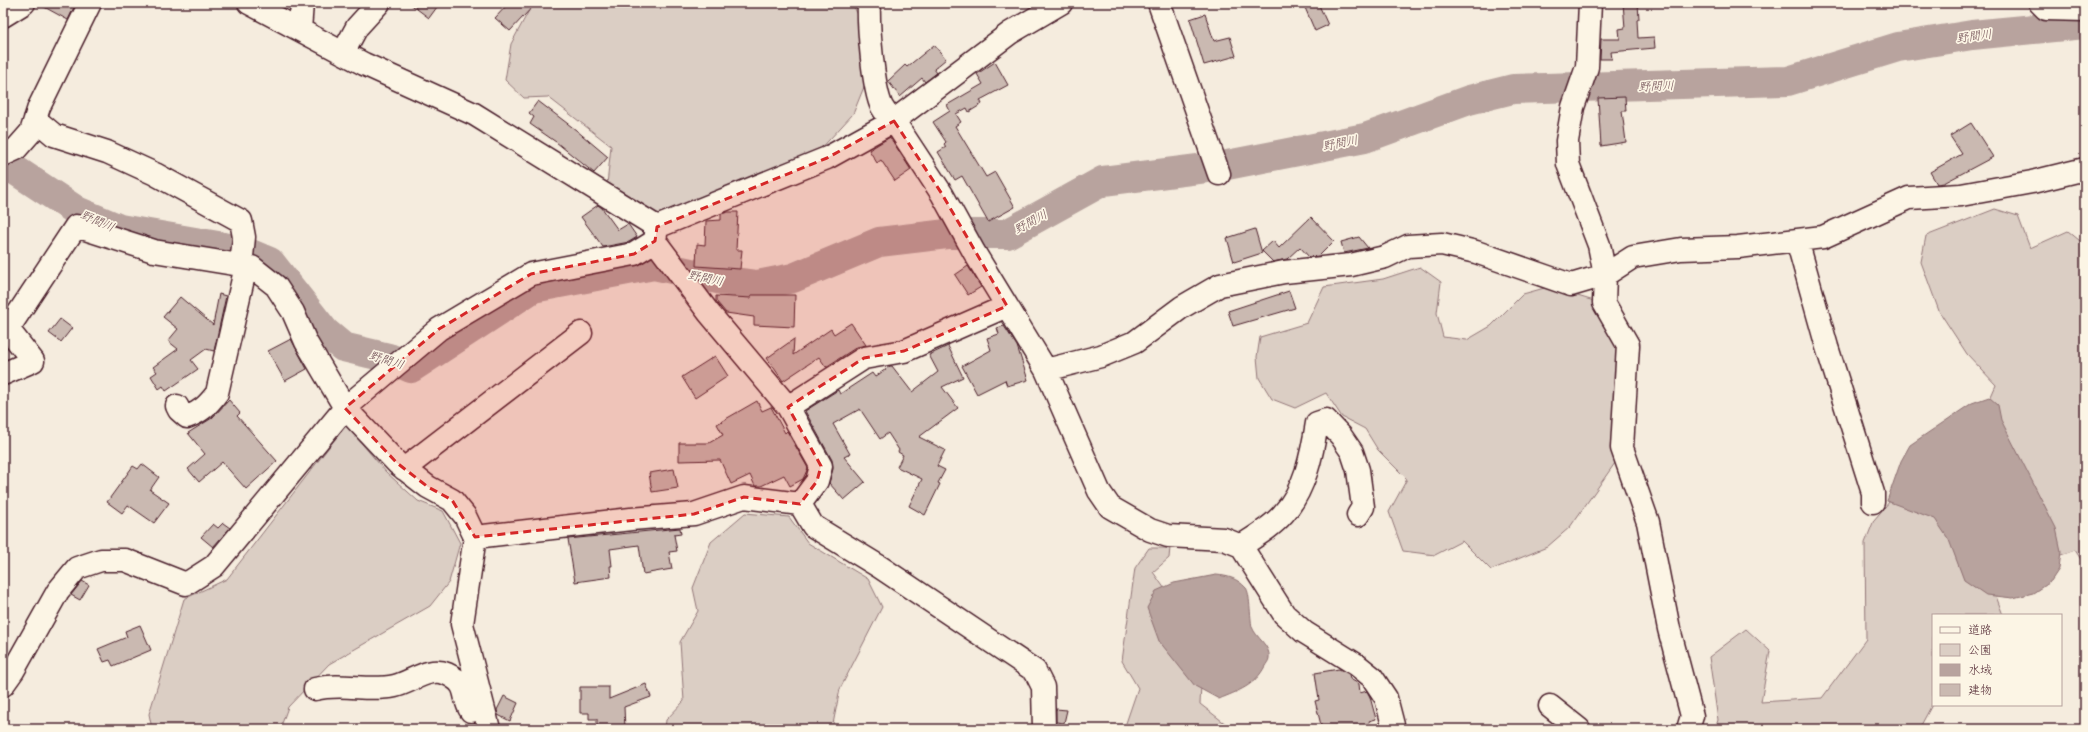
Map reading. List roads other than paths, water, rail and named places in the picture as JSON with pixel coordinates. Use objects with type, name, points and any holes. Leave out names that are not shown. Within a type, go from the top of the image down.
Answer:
[{"type":"street","points":[[3,16],[24,3]]},
{"type":"street","points":[[3,155],[16,149],[31,132],[39,107],[90,3]]},
{"type":"street","points":[[249,3],[343,53],[474,114],[656,234],[709,313],[788,407],[821,466],[817,481],[800,504]]},
{"type":"street","points":[[300,30],[302,3]]},
{"type":"street","points":[[343,53],[357,27],[378,3]]},
{"type":"street","points":[[869,3],[868,19],[878,93],[882,107],[942,194],[1046,370],[1099,491],[1110,507],[1150,530],[1168,536],[1224,539],[1241,546],[1284,614],[1304,632],[1346,657],[1372,677],[1386,698],[1394,729]]},
{"type":"street","points":[[3,685],[13,671],[58,592],[77,568],[101,560],[125,560],[186,584],[214,566],[345,408],[439,329],[531,274],[634,254],[656,234],[827,158],[893,122],[1010,33],[1061,3]]},
{"type":"street","points":[[1159,3],[1219,174]]},
{"type":"street","points":[[1590,3],[1587,67],[1573,107],[1567,141],[1568,164],[1599,244],[1604,275],[1604,303],[1628,345],[1622,448],[1648,522],[1669,629],[1692,716],[1688,729]]},
{"type":"street","points":[[2040,3],[2046,9],[2084,10]]},
{"type":"street","points":[[35,119],[54,135],[107,152],[155,174],[241,221],[244,237],[243,266],[217,393],[209,404],[199,413],[187,417],[179,410],[177,406]]},
{"type":"street","points":[[1046,370],[1101,356],[1135,342],[1182,307],[1220,285],[1284,272],[1352,265],[1385,257],[1408,246],[1442,244],[1476,252],[1571,285],[1604,275],[1633,257],[1681,249],[1738,247],[1822,237],[1909,198],[1961,194],[2032,182],[2085,168]]},
{"type":"street","points":[[3,374],[33,361],[8,329],[76,226],[154,252],[252,268],[276,286],[293,312],[306,342],[345,408],[404,469],[428,487],[452,500],[465,516],[475,537],[462,624],[492,725]]},
{"type":"street","points":[[1797,240],[1827,347],[1873,493],[1873,502]]},
{"type":"street","points":[[788,407],[864,358],[904,351],[1007,306]]},
{"type":"street","points":[[404,469],[581,333]]},
{"type":"street","points":[[1241,546],[1263,532],[1283,514],[1298,494],[1308,466],[1317,423],[1326,420],[1341,436],[1352,452],[1358,470],[1363,508],[1358,515]]},
{"type":"street","points":[[475,537],[631,519],[694,514],[744,497],[800,504]]},
{"type":"street","points":[[800,504],[814,526],[880,567],[1036,671],[1043,687],[1044,729]]},
{"type":"street","points":[[315,689],[329,685],[377,688],[394,686],[421,675],[434,672],[447,674],[465,688],[470,709],[476,715],[492,725]]},
{"type":"street","points":[[1550,706],[1579,729]]},
{"type":"water","points":[[1989,397],[1998,405],[2001,420],[2056,528],[2061,551],[2059,569],[2051,581],[2033,593],[2013,598],[1986,595],[1964,580],[1949,540],[1935,519],[1887,501],[1901,461],[1910,445],[1972,403]]},
{"type":"water","points":[[1216,575],[1232,578],[1246,588],[1249,599],[1252,627],[1266,646],[1269,654],[1269,659],[1261,673],[1251,683],[1219,699],[1195,686],[1159,641],[1147,608],[1156,591],[1174,583]]},
{"type":"waterway","name":"野間川","points":[[3,162],[77,211],[120,229],[241,250],[270,262],[325,332],[343,347],[389,358],[411,368],[533,288],[654,265],[727,281],[757,285],[793,278],[879,242],[947,234],[1007,234],[1103,181],[1222,166],[1365,138],[1469,100],[1513,89],[1788,81],[1898,47],[1972,35],[2085,24]]}]
